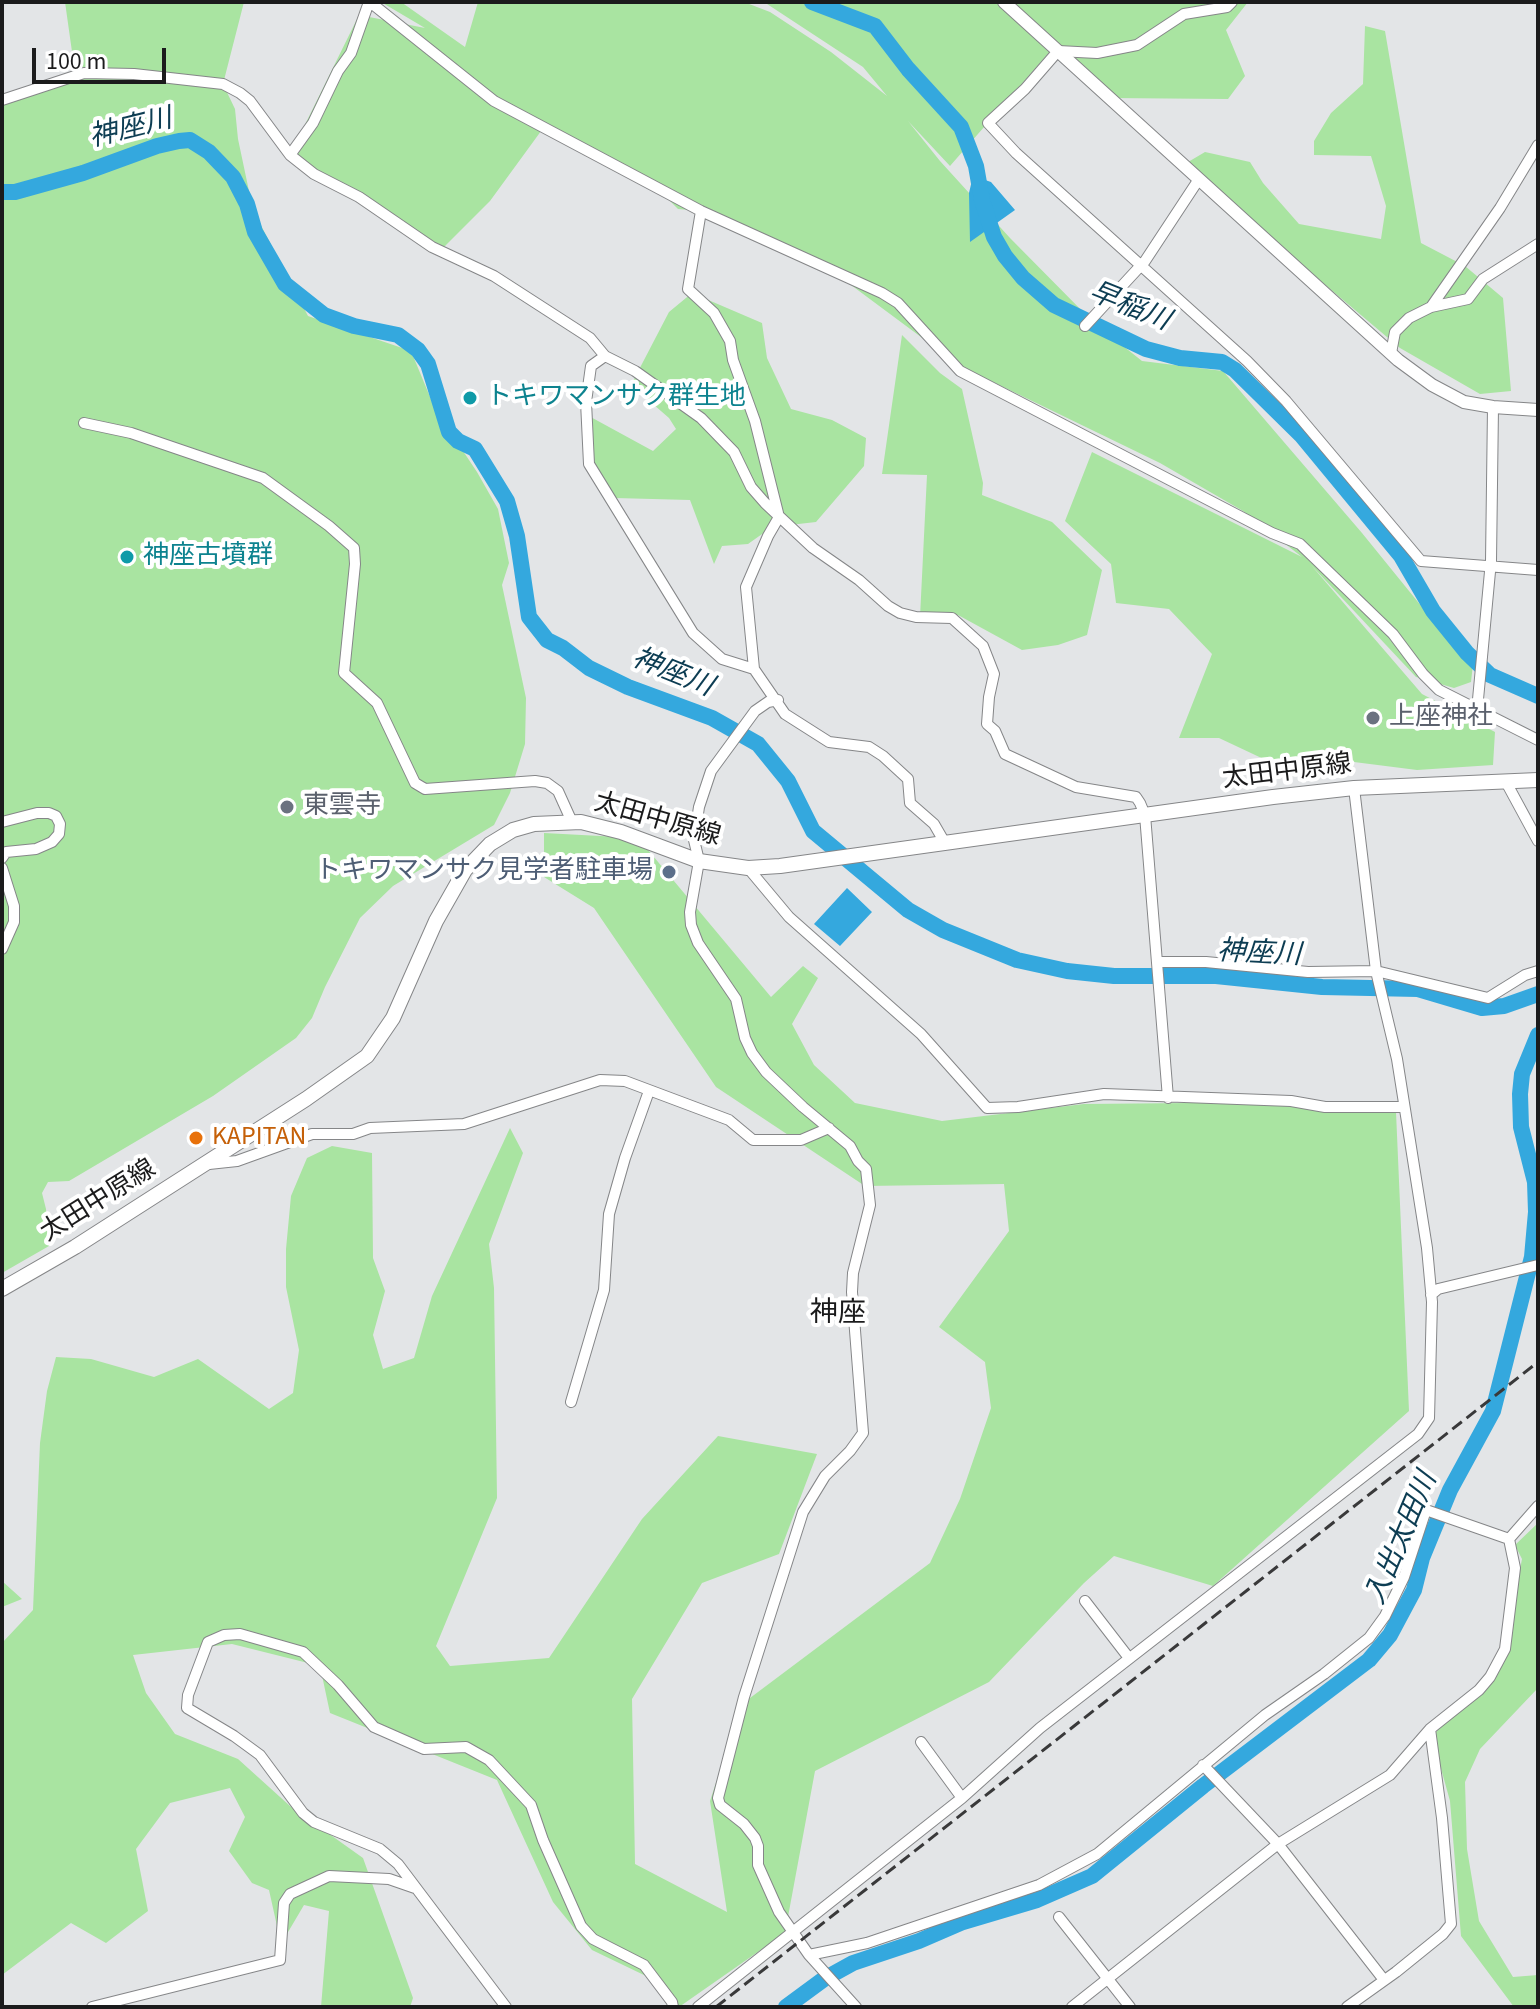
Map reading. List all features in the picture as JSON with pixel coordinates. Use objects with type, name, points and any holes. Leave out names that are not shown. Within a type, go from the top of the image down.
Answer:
[{"type":"main road","name":"太田中原線","points":[[2,1289],[75,1247],[331,1083],[367,1056],[393,1018],[445,904],[465,870],[490,844],[513,830],[534,824],[572,822],[611,829],[699,861],[748,868],[1354,788],[1538,780]]},
{"type":"street","points":[[290,155],[313,123],[338,71],[351,53],[369,2],[494,101],[701,211],[882,293],[909,314],[960,371],[1272,533],[1300,544],[1376,615],[1439,690],[1538,740]]},
{"type":"street","points":[[1004,2],[1391,353],[1449,395],[1464,402],[1538,410]]},
{"type":"street","points":[[1058,51],[1097,53],[1137,45],[1184,14],[1227,7],[1232,2]]},
{"type":"street","points":[[1058,51],[1025,89],[988,123],[1016,153],[1247,361],[1286,401],[1421,561],[1538,570]]},
{"type":"street","points":[[2,100],[84,73],[134,74],[223,84],[240,93],[250,101],[290,155],[314,174],[359,197],[432,247],[494,276],[590,338],[605,356],[635,371],[701,418],[723,438],[734,452],[751,487],[779,517],[813,548],[859,580],[888,606],[916,617],[952,618],[983,646],[994,674],[987,724],[995,731],[1005,754],[1076,787],[1136,797],[1145,815],[1168,1098]]},
{"type":"street","points":[[1431,307],[1500,208],[1538,145]]},
{"type":"street","points":[[1085,326],[1140,265],[1199,179]]},
{"type":"street","points":[[701,211],[688,289],[714,313],[730,341],[733,360],[755,421],[766,477],[779,517],[746,587],[754,669],[785,714],[829,742],[869,747],[883,756],[908,779],[910,803],[934,824],[945,843]]},
{"type":"street","points":[[1391,353],[1395,332],[1409,318],[1431,307],[1468,299],[1483,279],[1538,244]]},
{"type":"street","points":[[605,356],[591,366],[586,402],[589,464],[693,633],[722,659],[754,669]]},
{"type":"street","points":[[1477,710],[1490,566],[1493,407]]},
{"type":"street","points":[[84,423],[131,433],[263,478],[329,526],[354,548],[344,673],[377,703],[415,783],[425,789],[535,781],[547,783],[558,791],[572,822]]},
{"type":"street","points":[[778,700],[768,702],[755,711],[711,771],[694,840],[699,861],[690,912],[691,925],[698,943],[736,999],[745,1038],[752,1053],[766,1072],[850,1146],[866,1169],[870,1205],[853,1273],[852,1292],[863,1433],[825,1476],[803,1512],[744,1697],[718,1798],[720,1805],[744,1824],[755,1838],[762,1879],[791,1931],[856,2007]]},
{"type":"street","points":[[1506,782],[1538,841]]},
{"type":"street","points":[[698,2007],[962,1798],[1040,1728],[1418,1434],[1429,1418],[1431,1295],[1427,1248],[1397,1059],[1376,971],[1354,788]]},
{"type":"street","points":[[2,822],[49,813],[56,816],[60,824],[59,834],[52,842],[36,849],[6,852],[2,858]]},
{"type":"street","points":[[2,868],[14,906],[14,922],[2,949]]},
{"type":"street","points":[[748,868],[789,917],[921,1034],[987,1108],[1018,1107],[1104,1094],[1291,1101],[1325,1107],[1403,1107]]},
{"type":"street","points":[[1157,962],[1206,962],[1308,972],[1376,971],[1488,998],[1525,975],[1538,971]]},
{"type":"street","points":[[203,1164],[237,1161],[312,1134],[353,1134],[370,1128],[464,1124],[592,1081],[625,1081],[729,1120],[753,1140],[801,1140],[829,1128]]},
{"type":"street","points":[[571,1402],[604,1290],[609,1214],[649,1091]]},
{"type":"street","points":[[1431,1295],[1438,1289],[1538,1265]]},
{"type":"street","points":[[1509,1539],[1538,1506]]},
{"type":"street","points":[[809,1955],[867,1943],[1039,1885],[1097,1854],[1265,1715],[1369,1638],[1385,1616],[1404,1577],[1426,1510],[1509,1539]]},
{"type":"street","points":[[1072,2007],[1278,1844],[1390,1775],[1430,1729],[1479,1690],[1505,1649],[1515,1568],[1509,1539]]},
{"type":"street","points":[[1085,1601],[1129,1658]]},
{"type":"street","points":[[506,2007],[398,1864],[380,1849],[314,1822],[303,1813],[260,1755],[187,1708],[191,1684],[208,1642],[224,1635],[240,1634],[303,1652],[338,1685],[374,1727],[424,1749],[466,1747],[489,1760],[531,1805],[581,1926],[593,1939],[644,1965],[673,2007]]},
{"type":"street","points":[[1347,2007],[1443,1934],[1451,1924],[1442,1818],[1430,1729]]},
{"type":"street","points":[[921,1742],[962,1798]]},
{"type":"street","points":[[1203,1765],[1278,1844],[1384,1980]]},
{"type":"street","points":[[92,2007],[280,1960],[284,1903],[290,1894],[329,1876],[389,1879],[415,1888]]},
{"type":"street","points":[[1059,1917],[1130,2007]]},
{"type":"green space","points":[[65,2],[244,2],[223,84],[235,109],[253,210],[308,316],[411,351],[435,409],[498,509],[509,563],[502,585],[526,698],[525,744],[510,793],[494,825],[393,886],[360,918],[312,1018],[296,1038],[213,1096],[69,1181],[48,1182],[42,1193],[49,1246],[2,1273],[2,99],[75,73]]},
{"type":"green space","points":[[381,2],[401,2],[465,47],[478,2],[744,2],[770,12],[831,52],[887,96],[863,67],[764,2],[1248,2],[1226,30],[1245,76],[1228,99],[1108,98],[1054,47],[950,166],[908,121],[1010,238],[1093,322],[1142,361],[1223,371],[1422,607],[1474,655],[1471,682],[1454,688],[1416,677],[1311,565],[1422,694],[1495,732],[1493,765],[1417,770],[1354,762],[1287,770],[1219,738],[1179,738],[1212,654],[1169,609],[1116,603],[1111,564],[1065,521],[1092,452],[1302,557],[1243,511],[1160,463],[960,366],[851,285],[701,211],[678,209],[646,177],[544,127],[490,201],[440,251],[290,155],[359,15],[425,28]]},
{"type":"green space","points":[[1365,26],[1385,31],[1421,243],[1465,266],[1503,298],[1511,391],[1480,394],[1400,348],[1183,165],[1205,152],[1250,162],[1263,183],[1299,224],[1381,239],[1386,206],[1371,156],[1314,155],[1314,141],[1331,113],[1363,84]]},
{"type":"green space","points":[[692,293],[762,323],[767,358],[791,409],[832,420],[866,438],[864,466],[816,522],[772,527],[748,544],[722,546],[714,564],[690,500],[615,498],[589,464],[587,415],[653,451],[676,429],[669,418],[631,385],[669,312]]},
{"type":"green space","points":[[902,335],[940,373],[962,389],[983,483],[982,495],[1052,522],[1102,570],[1087,635],[1058,645],[1022,650],[958,615],[920,617],[927,475],[882,474]]},
{"type":"green space","points":[[544,833],[638,838],[771,997],[803,966],[818,978],[792,1024],[814,1065],[855,1103],[942,1121],[1084,1104],[1295,1102],[1396,1112],[1409,1411],[1213,1586],[1114,1556],[989,1682],[815,1771],[785,1933],[679,2007],[646,1976],[592,1950],[553,1902],[497,1780],[330,1713],[320,1666],[232,1644],[133,1655],[146,1693],[175,1734],[238,1759],[290,1806],[363,1858],[413,1998],[410,2007],[321,2007],[329,1911],[304,1905],[281,1944],[269,1890],[252,1883],[229,1851],[245,1817],[230,1788],[170,1803],[136,1849],[148,1911],[106,1943],[71,1923],[2,1975],[2,1643],[33,1610],[40,1443],[47,1391],[56,1357],[91,1359],[154,1377],[198,1359],[269,1409],[293,1393],[299,1350],[286,1287],[291,1196],[307,1158],[332,1146],[372,1153],[373,1258],[385,1291],[373,1335],[383,1369],[414,1358],[432,1296],[510,1128],[523,1153],[489,1244],[494,1288],[497,1498],[436,1646],[450,1666],[549,1658],[642,1519],[718,1436],[817,1454],[779,1554],[702,1583],[632,1699],[635,1864],[727,1912],[710,1801],[742,1704],[930,1563],[960,1499],[991,1408],[985,1362],[939,1327],[1009,1231],[1004,1184],[865,1186],[716,1087],[594,908],[544,877]]},
{"type":"green space","points":[[1538,1523],[1538,1688],[1480,1749],[1465,1782],[1467,1849],[1479,1921],[1513,1977],[1538,1975],[1538,2005],[1514,2007],[1461,1936],[1450,1801],[1432,1736],[1490,1677],[1506,1639],[1522,1559],[1515,1545]]},
{"type":"green space","points":[[2,1581],[22,1599],[2,1607]]},
{"type":"water","points":[[973,176],[991,182],[1015,210],[970,242],[969,193]]},
{"type":"water","points":[[847,888],[872,912],[840,946],[814,924]]},
{"type":"waterway","name":"早稲川","points":[[812,2],[875,26],[908,69],[961,127],[976,166],[982,200],[994,237],[1023,278],[1054,305],[1146,349],[1180,358],[1222,362],[1235,370],[1301,435],[1401,556],[1433,611],[1467,653],[1490,675],[1538,696]]},
{"type":"waterway","name":"神座川","points":[[2,192],[15,192],[83,173],[179,141],[190,140],[209,152],[233,177],[247,204],[255,232],[285,284],[324,315],[354,326],[398,335],[418,350],[428,364],[449,432],[458,441],[475,449],[507,501],[517,536],[529,617],[547,640],[589,668],[628,687],[712,718],[758,744],[788,781],[813,831],[908,910],[943,930],[1017,960],[1067,971],[1114,976],[1216,976],[1322,987],[1418,989],[1482,1008],[1504,1006],[1538,994]]},
{"type":"waterway","name":"入出太田川","points":[[786,2007],[824,1979],[853,1963],[919,1941],[963,1922],[1037,1900],[1092,1876],[1203,1786],[1369,1660],[1390,1635],[1414,1590],[1422,1558],[1450,1490],[1493,1411],[1532,1257],[1535,1182],[1521,1127],[1520,1094],[1522,1074],[1538,1035]]},
{"type":"railway","points":[[716,2007],[1538,1362]]},
{"type":"place","name":"トキワマンサク群生地","points":[[470,398]]},
{"type":"place","name":"神座古墳群","points":[[127,557]]},
{"type":"place","name":"上座神社","points":[[1373,718]]},
{"type":"place","name":"東雲寺","points":[[287,807]]},
{"type":"place","name":"トキワマンサク見学者駐車場","points":[[669,872]]},
{"type":"place","name":"KAPITAN","points":[[196,1138]]},
{"type":"district","name":"神座","points":[[838,1315]]}]
